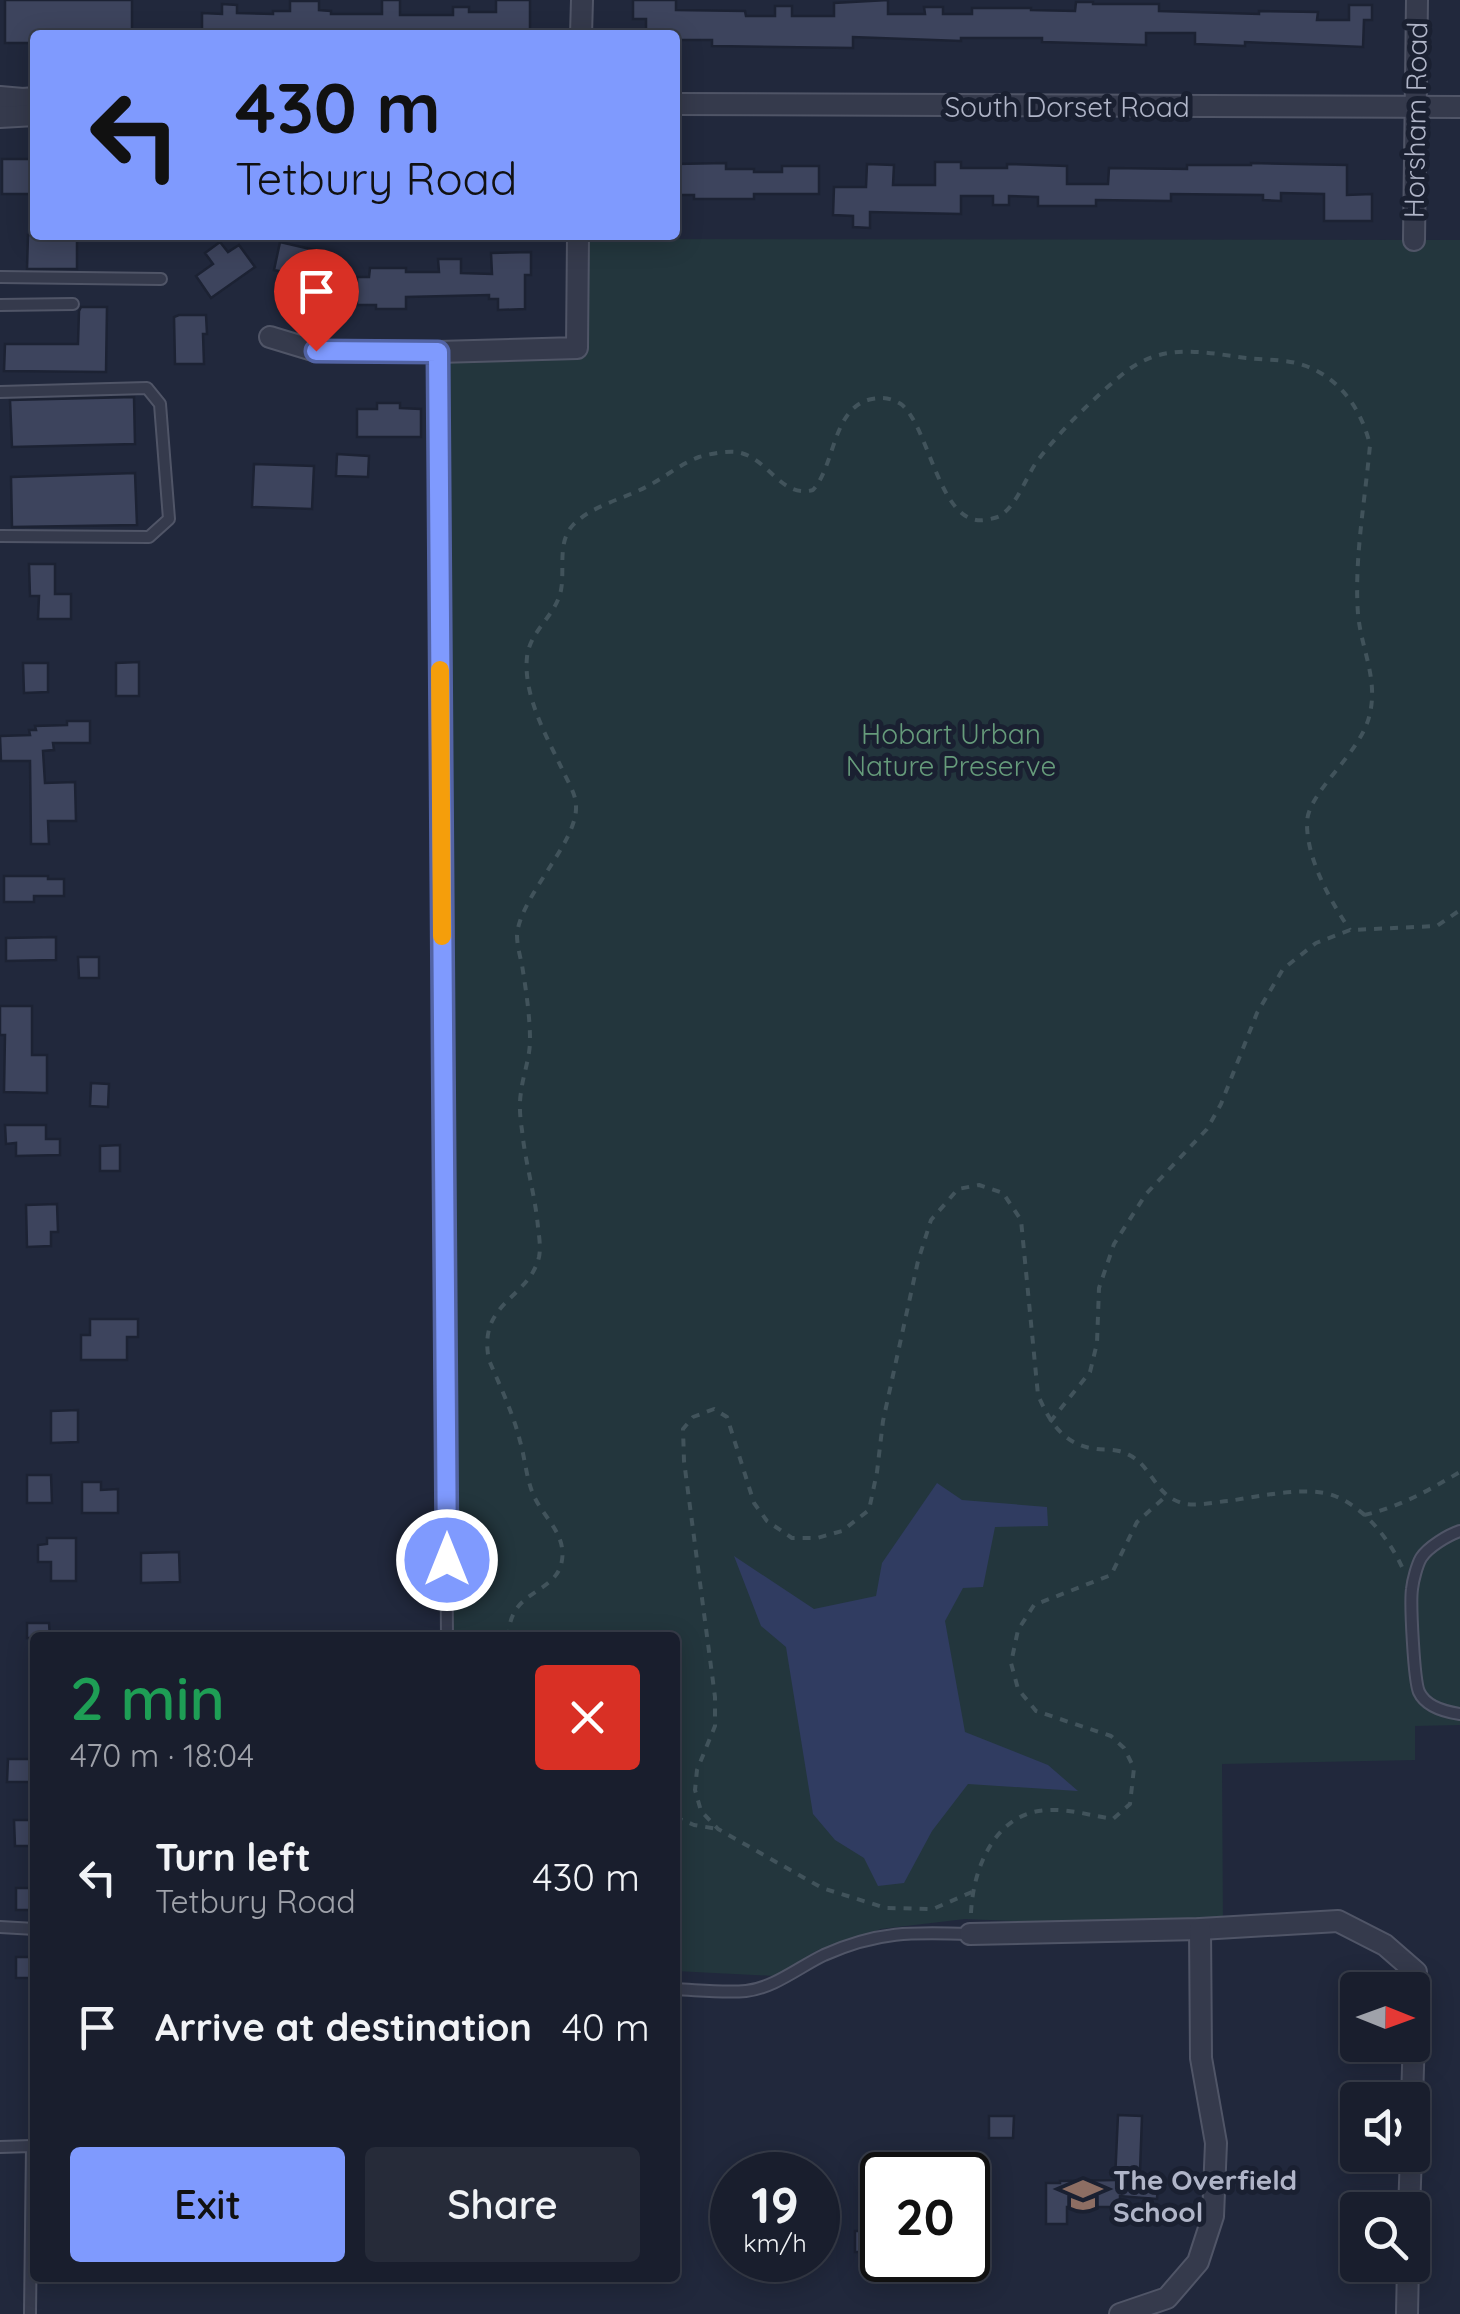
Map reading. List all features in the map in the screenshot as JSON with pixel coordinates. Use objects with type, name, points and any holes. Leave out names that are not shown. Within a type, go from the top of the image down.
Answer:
[{"type":"street","points":[[581,30],[582,0]]},
{"type":"street","name":"Horsham Road","points":[[1414,240],[1416,0]]},
{"type":"street","points":[[0,97],[30,98]]},
{"type":"street","name":"South Dorset Road","points":[[680,104],[1460,107]]},
{"type":"street","points":[[0,117],[30,115]]},
{"type":"street","points":[[270,337],[316,351],[577,348],[578,240]]},
{"type":"street","points":[[970,1934],[1200,1929],[1338,1921],[1386,1944],[1416,1972],[1413,2082]]},
{"type":"street","points":[[1120,2314],[1166,2298],[1198,2262],[1213,2216],[1216,2143],[1200,2058],[1200,1929]]},
{"type":"street","points":[[1406,2314],[1407,2282]]},
{"type":"lane","points":[[0,277],[161,279]]},
{"type":"lane","points":[[0,305],[74,304]]},
{"type":"lane","points":[[438,352],[447,1632]]},
{"type":"lane","points":[[0,392],[147,388],[160,404],[169,519],[149,536],[0,536]]},
{"type":"lane","points":[[1460,1531],[1449,1534],[1422,1557],[1412,1587],[1415,1667],[1420,1693],[1445,1712],[1460,1714]]},
{"type":"lane","points":[[0,1928],[30,1929]]},
{"type":"lane","points":[[680,1989],[748,1991],[850,1944],[882,1934],[970,1934]]},
{"type":"lane","points":[[0,2147],[30,2146]]},
{"type":"lane","points":[[30,2282],[30,2314]]},
{"type":"path","points":[[508,1632],[514,1612],[559,1571],[562,1558],[556,1529],[533,1494],[519,1436],[486,1347],[491,1322],[533,1272],[540,1255],[522,1133],[521,1090],[530,1044],[517,933],[573,823],[576,804],[534,703],[527,671],[534,635],[560,595],[564,542],[575,522],[699,457],[724,452],[753,457],[793,490],[813,490],[826,472],[836,436],[846,418],[862,401],[880,398],[892,399],[905,408],[955,507],[969,518],[982,521],[1000,516],[1048,447],[1121,375],[1155,354],[1178,350],[1207,352],[1314,370],[1343,391],[1355,406],[1370,446],[1358,616],[1372,678],[1370,714],[1357,746],[1320,793],[1306,822],[1324,887],[1350,930]]},
{"type":"path","points":[[1050,1422],[1090,1372],[1097,1342],[1099,1288],[1114,1244],[1146,1194],[1206,1129],[1221,1104],[1257,1013],[1283,969],[1316,943],[1350,930],[1437,926],[1460,910]]},
{"type":"path","points":[[972,1892],[933,1909],[886,1908],[822,1888],[718,1828],[701,1811],[694,1790],[715,1726],[716,1696],[683,1429],[693,1416],[714,1409],[726,1417],[754,1503],[767,1521],[792,1538],[818,1538],[842,1531],[869,1510],[883,1420],[918,1260],[931,1220],[958,1189],[979,1185],[1003,1193],[1022,1220],[1038,1395],[1050,1422],[1069,1441],[1119,1451],[1141,1461],[1166,1496],[1186,1504],[1307,1492],[1334,1496],[1364,1515],[1393,1547],[1412,1587]]},
{"type":"path","points":[[1364,1515],[1413,1499],[1460,1472]]},
{"type":"path","points":[[970,1934],[972,1892],[996,1834],[1023,1814],[1050,1810],[1113,1819],[1130,1804],[1134,1768],[1124,1748],[1111,1736],[1036,1712],[1018,1690],[1011,1663],[1018,1630],[1034,1605],[1111,1575],[1137,1522],[1166,1496]]},
{"type":"path","points":[[680,1819],[718,1828]]},
{"type":"green space","name":"Hobart Urban Nature Preserve","points":[[578,240],[1460,240],[1460,1725],[1415,1726],[1415,1760],[1222,1764],[1223,1928],[965,1919],[881,1929],[818,1950],[775,1976],[680,1971],[680,1632],[453,1632],[438,352],[577,348]]},
{"type":"water","points":[[937,1483],[962,1500],[1047,1507],[1048,1526],[995,1527],[983,1587],[963,1588],[945,1621],[965,1732],[1048,1765],[1078,1791],[968,1784],[932,1831],[904,1883],[878,1886],[864,1858],[835,1840],[813,1814],[786,1647],[761,1626],[734,1556],[814,1609],[876,1596],[882,1563]]},
{"type":"building","points":[[5,0],[132,0],[132,30],[30,30],[30,43],[5,43]]},
{"type":"building","points":[[382,0],[400,0],[400,15],[453,15],[453,7],[469,7],[469,12],[496,12],[496,0],[530,0],[530,30],[202,30],[202,13],[222,14],[222,4],[237,5],[237,13],[273,14],[290,11],[290,1],[319,1],[319,10],[331,14],[382,14]]},
{"type":"building","points":[[633,0],[676,0],[676,10],[745,11],[746,16],[775,16],[775,6],[792,6],[792,16],[834,16],[834,3],[888,0],[888,14],[925,14],[924,7],[943,7],[943,14],[972,14],[972,8],[1075,11],[1076,2],[1093,2],[1159,4],[1159,11],[1318,12],[1317,20],[1349,20],[1349,5],[1372,5],[1372,20],[1364,20],[1363,47],[1195,44],[1195,33],[1146,33],[1146,45],[1042,42],[1042,38],[961,41],[853,37],[853,48],[712,46],[712,40],[680,40],[680,30],[646,30],[646,19],[633,19]]},
{"type":"building","points":[[2,159],[30,159],[30,194],[2,194]]},
{"type":"building","points":[[935,162],[961,162],[961,168],[1007,168],[1007,164],[1067,166],[1067,184],[1108,184],[1109,168],[1187,169],[1187,165],[1251,163],[1347,165],[1347,195],[1372,194],[1372,221],[1324,221],[1324,194],[1281,193],[1281,201],[1263,200],[1263,195],[1171,194],[1171,201],[1096,200],[1096,206],[1038,206],[1038,197],[1009,196],[1009,205],[993,205],[993,196],[961,196],[961,214],[870,212],[870,228],[853,227],[853,216],[833,215],[834,187],[866,187],[867,164],[894,165],[893,185],[935,185]]},
{"type":"building","points":[[726,163],[726,169],[754,172],[782,172],[782,166],[819,166],[819,194],[694,199],[694,195],[680,195],[680,164]]},
{"type":"building","points":[[28,235],[30,240],[77,240],[77,269],[27,269]]},
{"type":"building","points":[[220,242],[228,252],[239,245],[255,267],[211,298],[196,276],[213,264],[205,253]]},
{"type":"building","points":[[280,242],[332,254],[326,281],[274,270]]},
{"type":"building","points":[[531,252],[531,275],[525,275],[525,309],[498,310],[498,299],[489,299],[489,295],[406,297],[406,309],[357,305],[357,277],[369,277],[370,268],[439,272],[438,259],[461,259],[461,273],[492,274],[491,253]]},
{"type":"building","points":[[81,307],[107,307],[106,372],[4,371],[5,344],[78,344]]},
{"type":"building","points":[[206,315],[204,364],[175,364],[174,317]]},
{"type":"building","points":[[134,397],[135,444],[12,447],[10,400]]},
{"type":"building","points":[[377,403],[400,403],[400,408],[421,409],[421,437],[357,437],[357,409],[377,409]]},
{"type":"building","points":[[337,454],[369,456],[368,477],[336,476]]},
{"type":"building","points":[[254,464],[314,466],[312,509],[252,507]]},
{"type":"building","points":[[135,473],[137,525],[12,527],[11,477]]},
{"type":"building","points":[[29,564],[55,564],[55,594],[71,594],[71,619],[38,619],[39,596],[30,596]]},
{"type":"building","points":[[139,662],[139,696],[116,696],[116,663]]},
{"type":"building","points":[[23,663],[48,663],[48,692],[24,693]]},
{"type":"building","points":[[67,721],[90,721],[90,743],[53,743],[54,750],[43,751],[45,783],[75,782],[76,821],[48,821],[49,844],[31,844],[30,761],[1,761],[0,736],[30,735],[29,730],[36,730],[35,726],[67,725]]},
{"type":"building","points":[[4,876],[64,879],[64,896],[4,902]]},
{"type":"building","points":[[56,937],[56,960],[6,961],[6,938]]},
{"type":"building","points":[[78,957],[99,957],[99,978],[79,978]]},
{"type":"building","points":[[0,1006],[32,1006],[32,1055],[47,1055],[47,1093],[4,1092],[5,1035],[0,1035]]},
{"type":"building","points":[[91,1083],[109,1084],[108,1107],[90,1106]]},
{"type":"building","points":[[5,1125],[46,1125],[46,1139],[60,1139],[60,1155],[16,1156],[16,1143],[6,1144]]},
{"type":"building","points":[[120,1145],[120,1171],[100,1171],[100,1146]]},
{"type":"building","points":[[57,1204],[58,1232],[51,1232],[51,1246],[27,1247],[26,1205]]},
{"type":"building","points":[[90,1319],[138,1319],[138,1337],[127,1337],[127,1360],[81,1360],[81,1335],[90,1335]]},
{"type":"building","points":[[78,1410],[78,1442],[51,1443],[51,1411]]},
{"type":"building","points":[[27,1475],[51,1475],[52,1503],[27,1503]]},
{"type":"building","points":[[82,1482],[101,1482],[101,1490],[118,1489],[118,1513],[82,1513]]},
{"type":"building","points":[[47,1538],[76,1538],[76,1581],[51,1581],[51,1562],[38,1562],[38,1545],[47,1544]]},
{"type":"building","points":[[179,1552],[180,1582],[141,1583],[141,1553]]},
{"type":"building","points":[[27,1623],[49,1623],[50,1632],[30,1632],[27,1638]]},
{"type":"building","points":[[8,1759],[30,1759],[30,1782],[7,1782]]},
{"type":"building","points":[[14,1820],[30,1820],[30,1846],[15,1846]]},
{"type":"building","points":[[16,1888],[30,1888],[30,1910],[16,1910]]},
{"type":"building","points":[[16,1957],[30,1957],[30,1978],[16,1978]]},
{"type":"building","points":[[1118,2115],[1142,2116],[1140,2172],[1142,2181],[1158,2183],[1157,2199],[1120,2196],[1120,2207],[1067,2207],[1067,2224],[1046,2224],[1046,2183],[1115,2180]]},
{"type":"building","points":[[989,2116],[1014,2116],[1013,2138],[989,2138]]},
{"type":"building","points":[[855,2231],[860,2231],[860,2252],[855,2252]]},
{"type":"slow traffic","points":[[440,670],[442,936]]},
{"type":"place","name":"The Overfield School","points":[[1083,2195]]},
{"type":"route","points":[[316,351],[438,352],[447,1560]]}]
